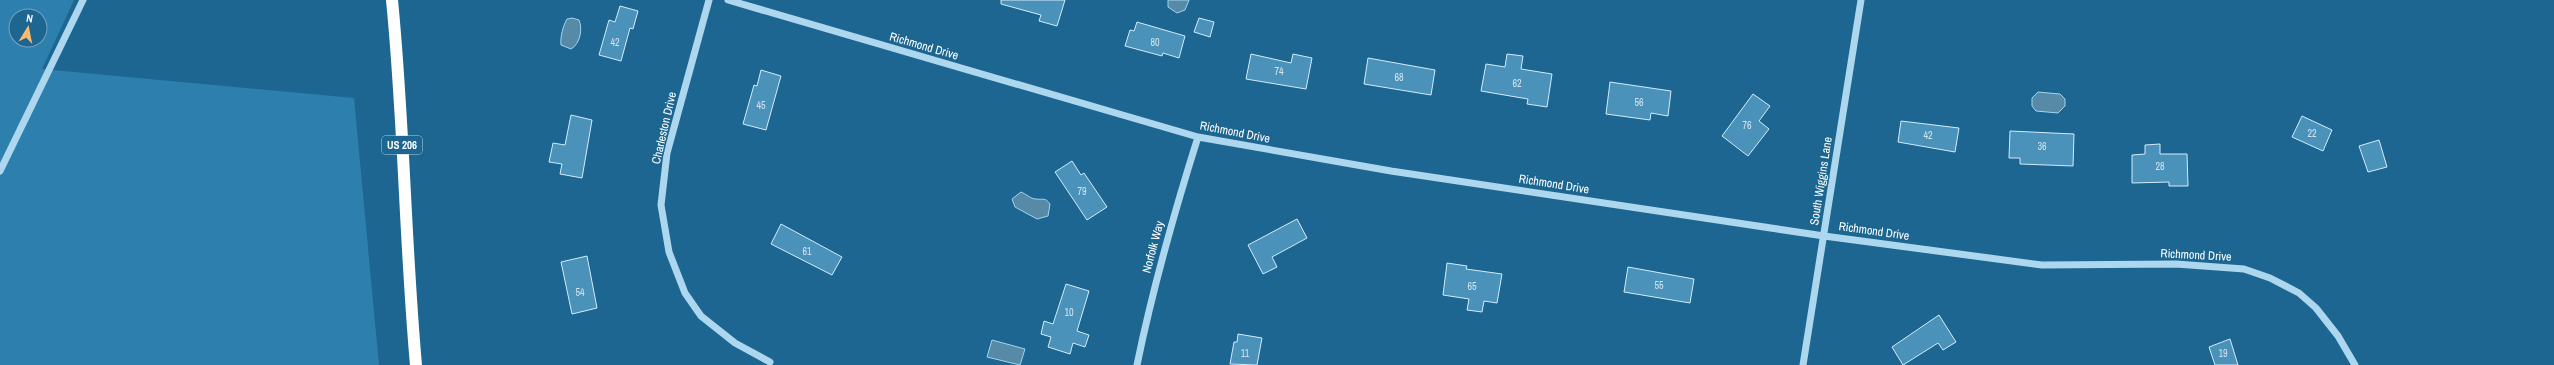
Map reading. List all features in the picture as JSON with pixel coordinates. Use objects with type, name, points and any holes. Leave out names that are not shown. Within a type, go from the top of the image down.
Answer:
[{"type":"highway","name":"US 206","points":[[392,0],[397,54],[409,290],[416,365]]},
{"type":"street","points":[[0,171],[83,0]]},
{"type":"street","name":"Charleston Drive","points":[[708,0],[667,153],[661,205],[669,252],[686,293],[700,316],[735,343],[770,362]]},
{"type":"street","name":"Richmond Drive","points":[[728,0],[1198,137],[1391,171],[1824,236],[2042,265],[2176,264],[2244,269],[2270,278],[2299,293],[2316,308],[2338,336],[2355,365]]},
{"type":"street","name":"South Wiggins Lane","points":[[1803,365],[1861,0]]},
{"type":"street","name":"Norfolk Way","points":[[1137,365],[1151,298],[1165,244],[1198,137]]},
{"type":"shaded area","points":[[0,0],[74,0],[42,69],[354,98],[379,365],[0,365]]},
{"type":"shaded area","points":[[1168,0],[1189,0],[1185,10],[1177,13],[1168,7]]},
{"type":"shaded area","points":[[572,18],[579,20],[581,32],[577,44],[571,49],[561,45],[561,42],[562,32],[567,19]]},
{"type":"shaded area","points":[[2038,92],[2060,94],[2065,99],[2065,106],[2058,113],[2036,111],[2032,106],[2032,98]]},
{"type":"shaded area","points":[[1021,192],[1032,198],[1047,200],[1050,204],[1048,216],[1037,219],[1015,207],[1012,199]]},
{"type":"shaded area","points":[[992,340],[1025,349],[1020,365],[987,357]]},
{"type":"building","points":[[1001,0],[1065,0],[1057,26],[1039,21],[1041,15],[1001,4]]},
{"type":"building","points":[[620,6],[638,11],[633,29],[630,28],[621,61],[599,55],[609,20],[615,22]]},
{"type":"building","points":[[1199,18],[1214,22],[1210,37],[1194,32]]},
{"type":"building","points":[[1137,22],[1185,36],[1179,58],[1163,53],[1162,56],[1125,46],[1130,30],[1134,31]]},
{"type":"building","points":[[1251,54],[1291,63],[1293,54],[1312,58],[1306,89],[1246,79]]},
{"type":"building","points":[[1507,54],[1523,56],[1521,69],[1552,74],[1547,107],[1527,104],[1528,99],[1481,91],[1486,64],[1505,67]]},
{"type":"building","points":[[1368,58],[1435,70],[1431,95],[1364,84]]},
{"type":"building","points":[[761,70],[781,76],[766,130],[743,124],[754,85],[757,86]]},
{"type":"building","points":[[1610,82],[1671,91],[1668,116],[1651,113],[1650,120],[1606,114]]},
{"type":"building","points":[[1753,94],[1770,106],[1759,121],[1769,129],[1748,156],[1722,136]]},
{"type":"building","points":[[571,115],[592,120],[582,178],[560,174],[562,164],[549,162],[553,143],[565,145]]},
{"type":"building","points":[[2302,116],[2332,130],[2323,151],[2292,137]]},
{"type":"building","points":[[1901,121],[1959,128],[1955,152],[1898,142]]},
{"type":"building","points":[[2010,131],[2074,134],[2073,166],[2020,164],[2020,158],[2009,158]]},
{"type":"building","points":[[2379,140],[2387,167],[2368,172],[2359,146]]},
{"type":"building","points":[[2160,144],[2160,154],[2187,154],[2188,186],[2169,186],[2169,182],[2132,183],[2132,155],[2145,154],[2145,145]]},
{"type":"building","points":[[1072,161],[1081,175],[1084,173],[1107,207],[1087,220],[1055,172]]},
{"type":"building","points":[[1297,219],[1307,238],[1272,257],[1277,267],[1263,274],[1248,245]]},
{"type":"building","points":[[781,224],[842,257],[832,275],[771,244]]},
{"type":"building","points":[[587,256],[597,308],[572,314],[561,262]]},
{"type":"building","points":[[1447,263],[1467,266],[1466,269],[1502,274],[1497,303],[1484,301],[1482,312],[1467,310],[1469,299],[1443,295]]},
{"type":"building","points":[[1628,267],[1694,279],[1690,303],[1624,292]]},
{"type":"building","points":[[1066,284],[1089,291],[1077,331],[1089,335],[1085,347],[1073,343],[1070,354],[1048,347],[1051,337],[1041,334],[1044,321],[1053,324]]},
{"type":"building","points":[[1939,315],[1956,342],[1943,350],[1938,343],[1903,365],[1892,347]]},
{"type":"building","points":[[1238,334],[1262,338],[1257,365],[1230,364],[1234,342],[1237,342]]},
{"type":"building","points":[[2230,339],[2238,365],[2215,365],[2209,347]]}]
